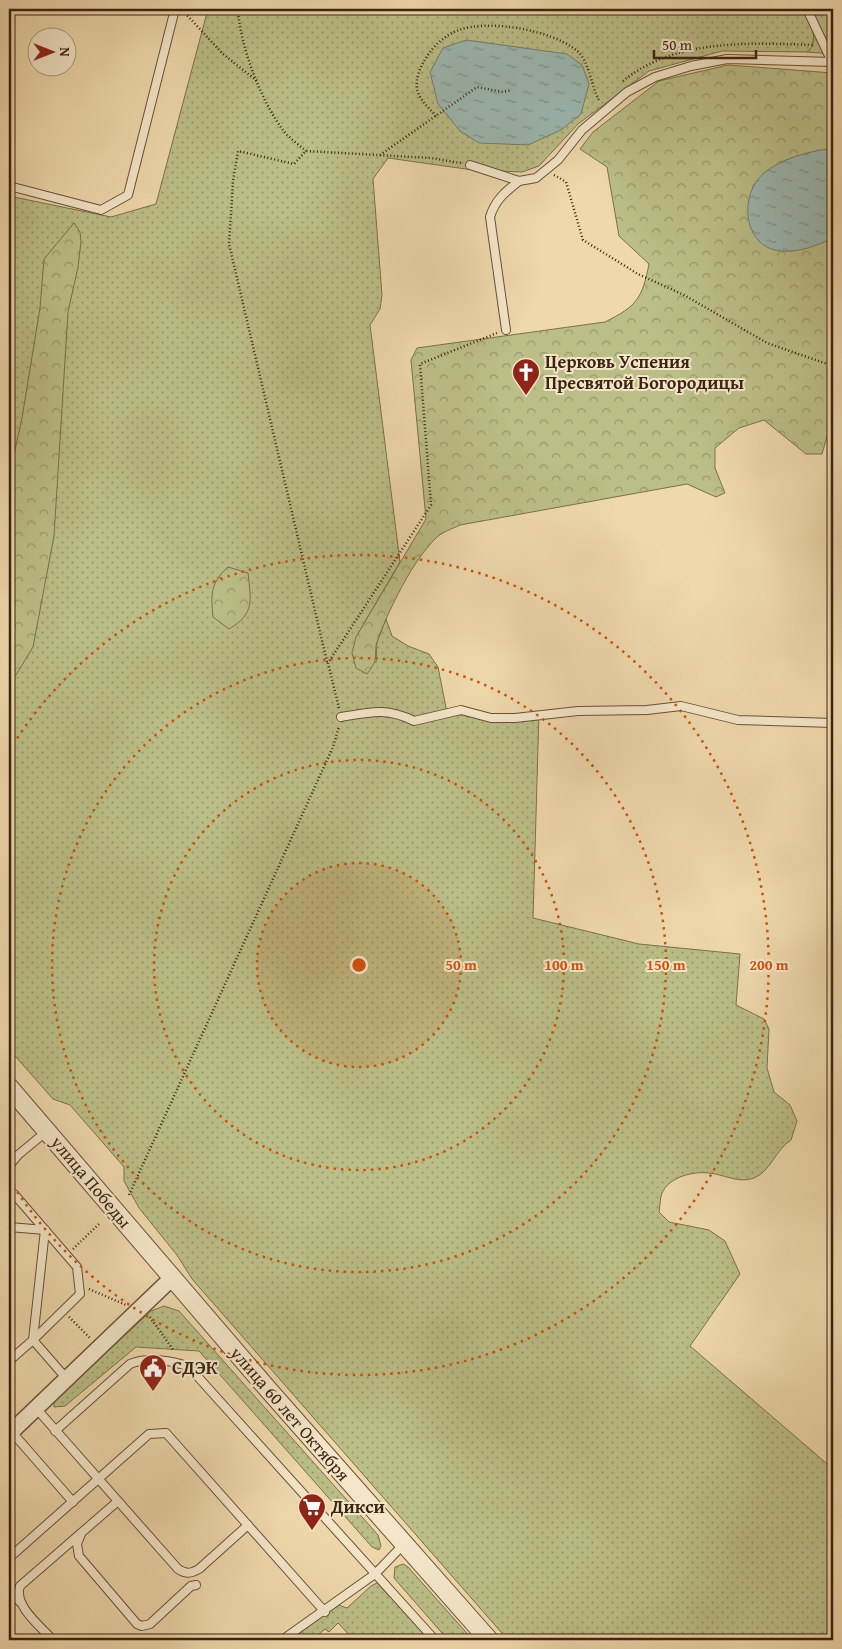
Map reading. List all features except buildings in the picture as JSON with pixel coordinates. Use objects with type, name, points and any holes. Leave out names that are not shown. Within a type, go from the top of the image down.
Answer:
[{"type":"street","name":"улица Победы","points":[[9,1087],[172,1278]]},
{"type":"street","points":[[10,1433],[35,1407],[172,1278]]},
{"type":"street","name":"улица 60 лет Октября","points":[[172,1278],[489,1640]]},
{"type":"lane","points":[[9,186],[101,210],[128,195],[175,9]]},
{"type":"lane","points":[[470,164],[519,181],[536,178],[558,160],[582,130],[627,92],[655,76],[727,59],[833,62],[807,9]]},
{"type":"lane","points":[[506,330],[490,217],[493,206],[500,197],[519,181]]},
{"type":"lane","points":[[341,717],[381,710],[400,714],[414,722],[461,710],[492,718],[515,718],[578,712],[647,710],[681,706],[738,720],[833,723]]},
{"type":"lane","points":[[9,1166],[18,1155],[47,1131]]},
{"type":"lane","points":[[9,1199],[14,1194],[77,1267],[80,1294],[9,1362]]},
{"type":"lane","points":[[9,1227],[45,1230]]},
{"type":"lane","points":[[45,1230],[33,1340],[66,1378]]},
{"type":"lane","points":[[55,1430],[130,1364],[137,1361],[179,1363],[189,1367],[434,1640]]},
{"type":"lane","points":[[35,1407],[178,1569],[184,1573],[192,1573],[199,1570],[248,1525]]},
{"type":"lane","points":[[10,1433],[74,1502]]},
{"type":"lane","points":[[9,1558],[149,1434],[166,1433],[324,1612]]},
{"type":"lane","points":[[23,1605],[18,1597],[20,1586],[118,1501]]},
{"type":"lane","points":[[82,1532],[77,1544],[79,1556],[137,1624],[142,1626],[150,1624],[191,1586],[196,1585]]},
{"type":"lane","points":[[282,1640],[375,1574],[404,1544]]},
{"type":"lane","points":[[9,1589],[53,1640]]},
{"type":"path","points":[[180,9],[223,54],[258,82]]},
{"type":"path","points":[[238,9],[239,26],[258,82],[284,131],[306,151],[431,158],[470,164]]},
{"type":"path","points":[[436,116],[418,94],[417,74],[427,56],[447,35],[460,29],[484,26],[547,34],[577,50],[588,70],[599,101]]},
{"type":"path","points":[[379,156],[477,87],[503,92],[512,90]]},
{"type":"path","points":[[129,1195],[333,747],[341,717],[229,244],[233,181],[238,151],[294,164],[306,151]]},
{"type":"path","points":[[536,178],[554,174],[566,182],[583,240],[601,252],[638,274],[684,295],[767,343],[833,366]]},
{"type":"path","points":[[328,663],[431,505],[420,364],[506,330]]},
{"type":"path","points":[[67,1255],[99,1224]]},
{"type":"path","points":[[79,1284],[128,1306]]},
{"type":"path","points":[[63,1310],[90,1338]]},
{"type":"path","points":[[148,1314],[172,1347],[179,1363]]},
{"type":"green space","points":[[208,9],[815,9],[813,46],[807,52],[722,51],[649,71],[578,124],[539,166],[522,172],[473,170],[388,158],[373,179],[382,295],[380,309],[370,325],[400,562],[356,637],[376,663],[377,642],[386,619],[392,636],[408,646],[429,654],[438,667],[446,708],[457,715],[539,713],[533,918],[639,944],[740,954],[736,1005],[764,1019],[769,1029],[767,1068],[774,1092],[790,1105],[797,1121],[791,1140],[781,1149],[760,1175],[748,1180],[709,1173],[682,1176],[665,1187],[661,1195],[659,1212],[669,1222],[709,1230],[725,1241],[740,1274],[690,1346],[833,1469],[833,1640],[508,1640],[192,1279],[177,1255],[139,1208],[124,1181],[124,1167],[70,1105],[53,1099],[9,1049],[9,196],[111,217],[156,204]]},
{"type":"green space","points":[[815,9],[833,9],[833,54],[807,52],[813,46]]},
{"type":"green space","points":[[728,65],[833,73],[833,416],[822,454],[806,454],[764,420],[739,428],[715,448],[715,468],[725,493],[716,497],[687,484],[460,525],[438,536],[427,547],[410,572],[388,614],[378,639],[374,663],[367,674],[356,668],[352,653],[356,637],[426,519],[411,360],[417,348],[605,322],[631,306],[644,286],[649,264],[619,236],[607,167],[580,149],[593,132],[659,81]]},
{"type":"green space","points":[[74,223],[80,232],[81,242],[78,267],[68,312],[54,536],[33,647],[16,675],[9,673],[9,478],[22,418],[40,308],[44,259]]},
{"type":"green space","points":[[228,567],[248,573],[250,591],[247,612],[243,618],[229,629],[213,617],[212,601],[215,584]]},
{"type":"green space","points":[[164,1306],[179,1311],[378,1535],[381,1546],[379,1550],[372,1547],[199,1351],[136,1347],[65,1406],[54,1407],[54,1401],[151,1311]]},
{"type":"green space","points":[[403,1564],[408,1567],[473,1640],[448,1640],[394,1578],[395,1567]]},
{"type":"green space","points":[[377,1583],[431,1640],[354,1640],[338,1623],[329,1632],[325,1629],[312,1640],[290,1640],[338,1605],[347,1608],[371,1586]]},
{"type":"water","points":[[466,40],[567,54],[582,65],[589,84],[581,114],[561,130],[528,145],[479,143],[460,131],[438,104],[430,72],[443,48]]},
{"type":"water","points":[[828,149],[833,150],[833,238],[815,246],[795,251],[781,251],[768,248],[759,241],[752,231],[748,219],[750,194],[756,183],[764,173],[786,160]]},
{"type":"place","name":"Церковь Успения Пресвятой Богородицы","points":[[526,396]]},
{"type":"place","name":"СДЭК","points":[[153,1392]]},
{"type":"place","name":"Дикси","points":[[312,1531]]}]
